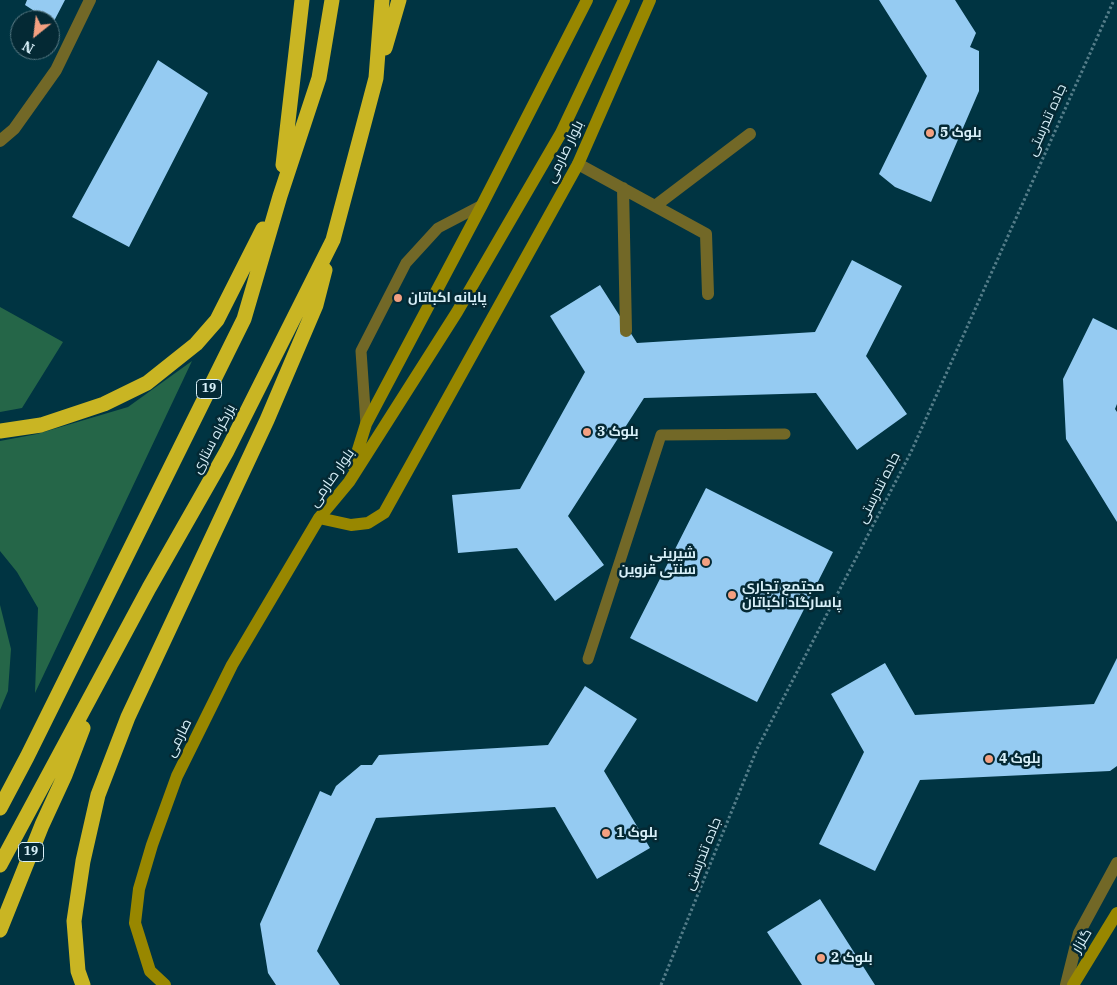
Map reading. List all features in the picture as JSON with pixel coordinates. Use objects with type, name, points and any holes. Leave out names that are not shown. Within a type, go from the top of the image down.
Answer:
[{"type":"highway","points":[[0,431],[41,425],[104,404],[147,383],[196,344],[217,320],[280,196],[302,0]]},
{"type":"highway","name":"بزرگراه ستاری","points":[[0,808],[244,319],[280,196],[319,78],[332,0]]},
{"type":"highway","name":"بزرگراه ستاری","points":[[58,771],[105,673],[149,588],[227,451],[333,240],[376,78],[382,0]]},
{"type":"highway","points":[[376,78],[398,0]]},
{"type":"highway","points":[[83,985],[78,971],[74,921],[83,861],[98,795],[128,717],[268,420],[316,304],[333,240]]},
{"type":"highway","name":"19","points":[[0,865],[58,771]]},
{"type":"highway","name":"19","points":[[0,930],[42,825],[58,771]]},
{"type":"street","points":[[0,141],[14,129],[56,70],[90,0]]},
{"type":"street","points":[[349,482],[366,424],[482,205],[587,0]]},
{"type":"street","name":"بلوار صارمی","points":[[624,0],[556,142],[457,312],[349,482],[320,518],[352,525],[368,523],[384,513],[578,164],[650,0]]},
{"type":"street","points":[[655,206],[750,134]]},
{"type":"street","points":[[578,164],[706,234],[708,294]]},
{"type":"street","points":[[622,188],[626,331]]},
{"type":"street","name":"صارمی","points":[[165,985],[150,971],[135,923],[139,889],[152,845],[177,776],[232,666],[320,518]]},
{"type":"street","points":[[1066,985],[1079,933],[1117,863]]},
{"type":"street","name":"گلزار","points":[[1073,985],[1117,913]]},
{"type":"lane","points":[[366,424],[362,352],[406,264],[438,228],[482,205]]},
{"type":"lane","points":[[588,659],[661,435],[785,434]]},
{"type":"path","name":"جاده تندرستی","points":[[661,985],[757,749],[910,452],[1114,0]]},
{"type":"green space","points":[[0,307],[63,342],[22,408],[0,412]]},
{"type":"green space","points":[[192,361],[35,693],[38,608],[17,572],[0,551],[0,441],[37,434],[128,407]]},
{"type":"green space","points":[[0,605],[11,649],[8,691],[0,710]]},
{"type":"building","points":[[27,0],[65,0],[60,10],[33,10],[25,5]]},
{"type":"building","name":"بلوک 5","points":[[879,0],[955,0],[976,33],[970,47],[979,51],[979,91],[931,202],[895,187],[879,174],[927,76]]},
{"type":"building","points":[[158,60],[208,93],[129,247],[72,217]]},
{"type":"building","name":"بلوک 3","points":[[852,260],[902,286],[866,356],[907,414],[857,450],[816,393],[644,398],[568,516],[604,565],[555,601],[517,548],[458,553],[452,495],[520,489],[585,372],[550,316],[600,285],[637,343],[815,332]]},
{"type":"building","points":[[1093,318],[1117,330],[1117,404],[1115,409],[1117,412],[1117,522],[1066,439],[1063,379]]},
{"type":"building","name":"مجتمع تجاری پاسارگاد اکباتان","points":[[706,488],[833,552],[757,702],[630,638]]},
{"type":"building","name":"بلوک 4","points":[[1117,658],[1117,766],[1110,771],[920,780],[875,871],[819,844],[864,752],[831,694],[885,663],[915,715],[1094,704]]},
{"type":"building","name":"بلوک 1","points":[[585,686],[637,719],[604,771],[650,848],[597,879],[555,807],[376,818],[317,951],[340,985],[276,985],[268,973],[260,924],[320,791],[331,796],[336,786],[361,765],[372,765],[379,755],[548,745]]},
{"type":"building","name":"بلوک 2","points":[[820,899],[875,985],[802,985],[767,932]]},
{"type":"place","name":"بلوک 5","points":[[930,133]]},
{"type":"place","name":"پایانه اکباتان","points":[[398,298]]},
{"type":"place","name":"بلوک 3","points":[[587,432]]},
{"type":"place","name":"شیرینی سنتی قزوین","points":[[706,562]]},
{"type":"place","name":"مجتمع تجاری پاسارگاد اکباتان","points":[[732,595]]},
{"type":"place","name":"بلوک 4","points":[[989,759]]},
{"type":"place","name":"بلوک 1","points":[[606,833]]},
{"type":"place","name":"بلوک 2","points":[[821,958]]}]
